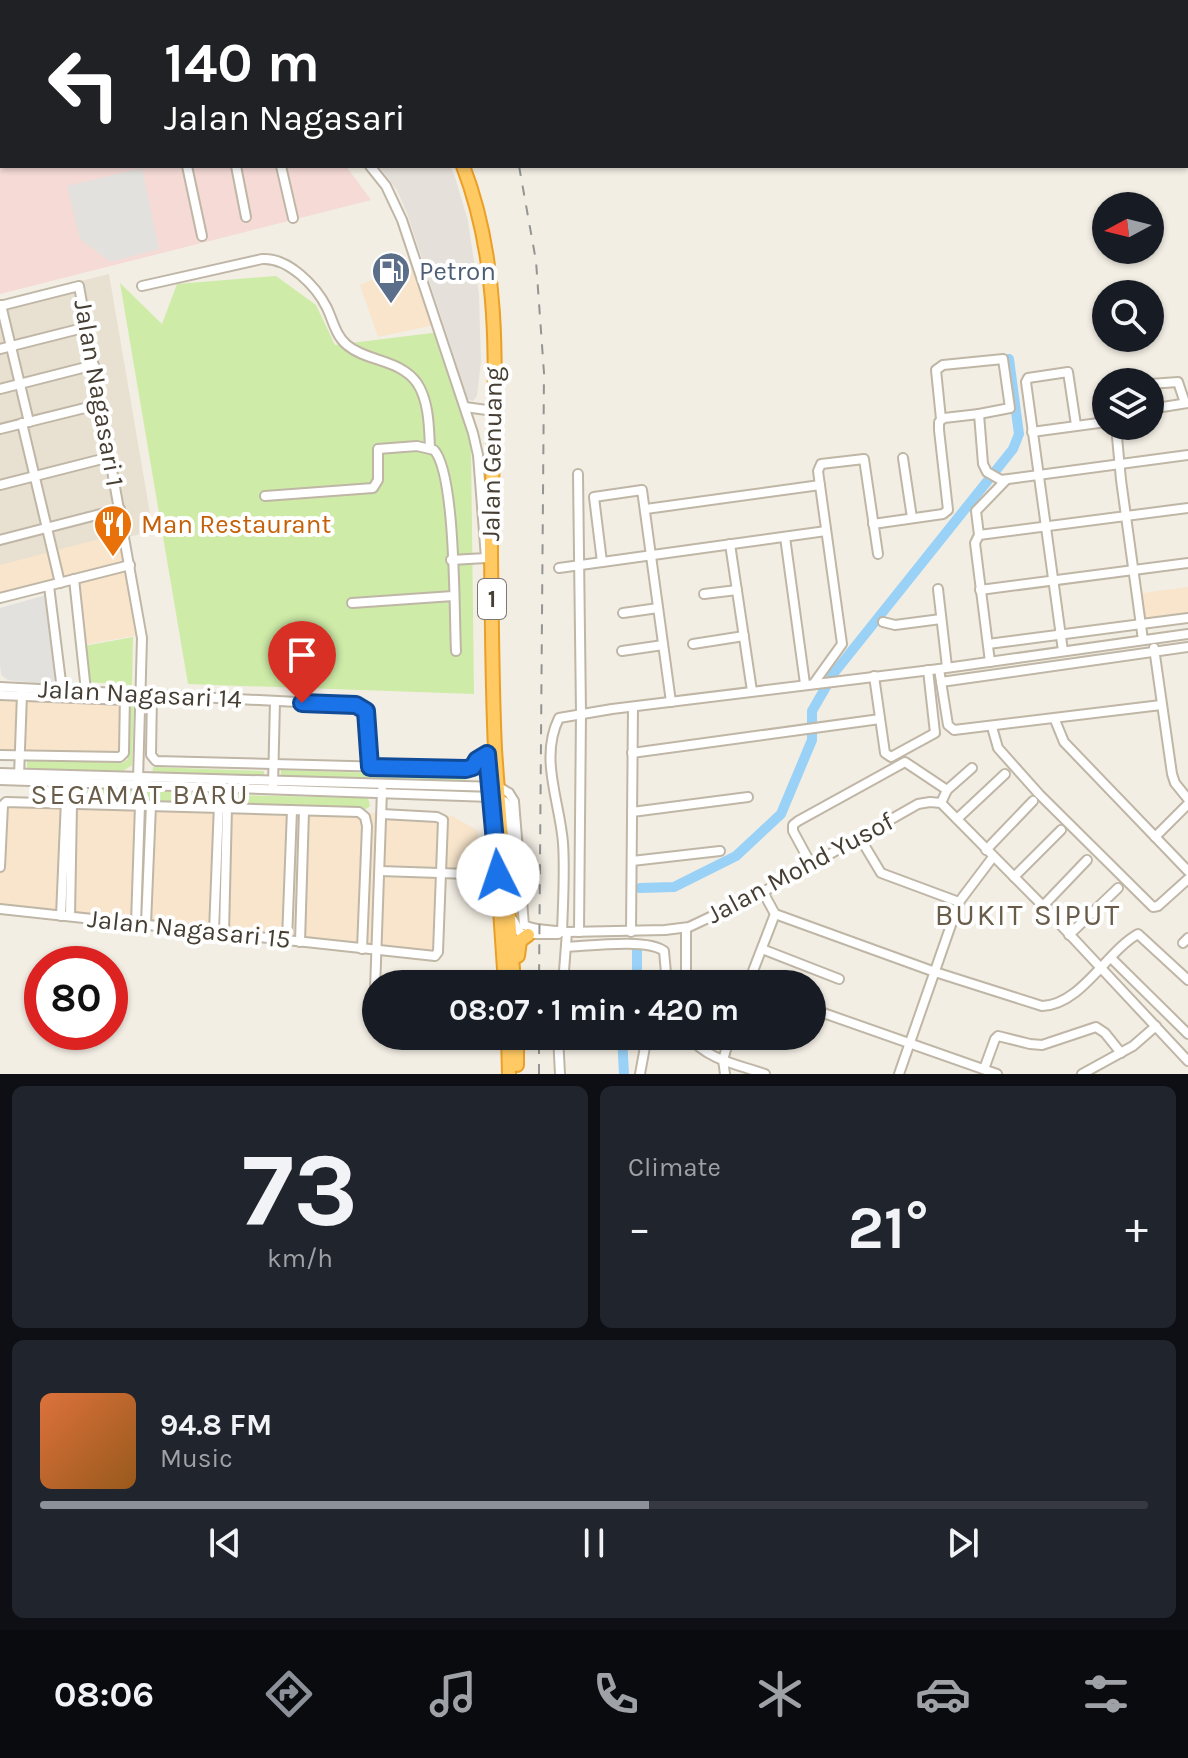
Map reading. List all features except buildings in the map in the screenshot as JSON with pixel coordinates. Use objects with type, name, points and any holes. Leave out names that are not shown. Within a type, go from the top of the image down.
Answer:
[{"type":"highway","name":"Jalan Genuang","points":[[461,168],[473,195],[488,263],[493,315],[486,558],[487,754],[498,792],[515,970]]},
{"type":"highway","name":"Jalan Genuang","points":[[491,411],[498,875],[504,970]]},
{"type":"highway","points":[[517,970],[519,944],[528,935]]},
{"type":"highway","points":[[508,1050],[509,1074]]},
{"type":"highway","points":[[517,1050],[518,1074]]},
{"type":"street","points":[[187,168],[202,236]]},
{"type":"street","points":[[236,168],[246,217]]},
{"type":"street","points":[[281,168],[293,218]]},
{"type":"street","points":[[372,168],[386,186],[402,220],[465,407],[478,455],[486,558],[451,560]]},
{"type":"street","points":[[142,286],[262,259],[279,259],[313,288],[327,308],[339,336],[348,346],[388,362],[406,372],[417,383],[428,416],[430,448]]},
{"type":"street","name":"Jalan Nagasari 1","points":[[0,306],[79,286],[142,638],[138,781]]},
{"type":"street","points":[[0,306],[19,384],[34,476],[60,583]]},
{"type":"street","points":[[0,349],[87,327]]},
{"type":"street","points":[[873,524],[943,514],[949,507],[940,442],[936,370],[943,365],[1003,359],[1010,408],[941,419]]},
{"type":"street","points":[[0,389],[94,365]]},
{"type":"street","points":[[1063,651],[1026,380],[1069,374],[1076,425]]},
{"type":"street","points":[[1164,383],[1178,382],[1186,403],[1164,407]]},
{"type":"street","points":[[0,429],[101,404]]},
{"type":"street","points":[[465,407],[491,411]]},
{"type":"street","points":[[979,414],[983,464],[987,472],[1002,479],[1188,455]]},
{"type":"street","points":[[1032,432],[1092,423]]},
{"type":"street","points":[[1117,440],[1141,624],[1154,652],[1173,779],[1188,802],[1155,837]]},
{"type":"street","points":[[265,496],[373,488],[378,480],[378,449],[430,448],[439,456],[444,471],[456,651]]},
{"type":"street","points":[[0,485],[110,457]]},
{"type":"street","points":[[813,683],[842,644],[818,471],[821,464],[863,458],[878,554]]},
{"type":"street","points":[[903,458],[912,518]]},
{"type":"street","points":[[578,474],[581,713],[579,932]]},
{"type":"street","points":[[990,662],[975,543],[979,535],[977,509],[1002,479]]},
{"type":"street","points":[[646,509],[820,485]]},
{"type":"street","points":[[602,562],[594,497],[640,489],[646,509],[671,702]]},
{"type":"street","points":[[979,535],[1188,508]]},
{"type":"street","points":[[0,540],[120,509]]},
{"type":"street","points":[[559,568],[826,531]]},
{"type":"street","points":[[785,537],[813,683]]},
{"type":"street","points":[[730,544],[752,691]]},
{"type":"street","points":[[980,590],[1188,563]]},
{"type":"street","points":[[0,598],[130,565]]},
{"type":"street","points":[[74,579],[86,691]]},
{"type":"street","points":[[49,586],[62,690]]},
{"type":"street","points":[[938,589],[943,668],[941,682],[949,727],[958,731],[1161,705]]},
{"type":"street","points":[[704,594],[737,590]]},
{"type":"street","points":[[352,603],[453,596]]},
{"type":"street","points":[[623,613],[658,608]]},
{"type":"street","points":[[988,644],[1188,618]]},
{"type":"street","points":[[883,622],[895,625],[941,619]]},
{"type":"street","points":[[564,970],[563,840],[550,772],[554,731],[559,718],[1188,634]]},
{"type":"street","points":[[693,644],[744,636]]},
{"type":"street","points":[[622,651],[663,645]]},
{"type":"street","points":[[941,682],[1188,647]]},
{"type":"street","points":[[874,676],[885,753],[891,757],[932,736],[936,730],[928,670]]},
{"type":"street","name":"Jalan Nagasari 14","points":[[0,687],[22,692],[152,695],[363,708],[368,713],[370,767]]},
{"type":"street","name":"Jalan Nagasari 14","points":[[0,695],[62,690],[125,696]]},
{"type":"street","points":[[19,777],[22,692]]},
{"type":"street","points":[[152,695],[151,755],[159,761],[466,769],[473,767],[477,760],[487,754]]},
{"type":"street","points":[[0,755],[120,757],[124,753],[125,696]]},
{"type":"street","points":[[273,787],[275,701]]},
{"type":"street","points":[[631,932],[633,707]]},
{"type":"street","points":[[632,753],[880,719]]},
{"type":"street","points":[[1055,720],[1064,742],[1188,871]]},
{"type":"street","points":[[992,727],[998,748],[1039,794],[1153,907],[1188,879]]},
{"type":"street","points":[[812,866],[793,828],[795,822],[905,762],[947,790]]},
{"type":"street","points":[[972,768],[947,790],[941,803],[1043,906],[1188,1061]]},
{"type":"street","points":[[0,773],[19,777],[273,787],[498,792],[514,801],[524,925],[530,929],[565,932]]},
{"type":"street","points":[[957,819],[1005,774]]},
{"type":"street","points":[[0,780],[19,777]]},
{"type":"street","points":[[65,916],[69,779]]},
{"type":"street","points":[[222,784],[224,933]]},
{"type":"street","points":[[376,970],[382,789]]},
{"type":"street","points":[[498,792],[508,806],[514,926],[518,932],[528,935],[565,932]]},
{"type":"street","points":[[632,812],[748,797]]},
{"type":"street","points":[[899,1074],[959,902],[990,853],[1033,801]]},
{"type":"street","points":[[0,867],[4,803],[359,812],[365,817],[367,826],[362,949]]},
{"type":"street","name":"Jalan Mohd Yusof","points":[[565,932],[686,928],[812,866],[918,804],[941,803]]},
{"type":"street","points":[[136,923],[140,805]]},
{"type":"street","points":[[146,924],[151,805]]},
{"type":"street","points":[[214,932],[222,807]]},
{"type":"street","points":[[287,940],[292,810]]},
{"type":"street","points":[[300,942],[304,811]]},
{"type":"street","points":[[382,814],[442,818],[441,874]]},
{"type":"street","points":[[1014,877],[1061,830]]},
{"type":"street","points":[[860,838],[881,873],[959,902]]},
{"type":"street","points":[[632,861],[720,851]]},
{"type":"street","points":[[1043,906],[1087,860]]},
{"type":"street","name":"Jalan Nagasari 15","points":[[0,909],[362,949],[438,954],[441,874]]},
{"type":"street","points":[[365,875],[498,875]]},
{"type":"street","points":[[1069,935],[1118,888]]},
{"type":"street","points":[[763,892],[775,914],[935,972],[1046,1007],[1063,1000],[1133,936],[1142,935],[1188,980]]},
{"type":"street","points":[[754,970],[775,914]]},
{"type":"street","points":[[686,928],[686,970]]},
{"type":"street","points":[[566,947],[630,945],[660,948],[664,951],[666,970]]},
{"type":"street","points":[[762,949],[839,979]]},
{"type":"street","points":[[1111,958],[1188,1034]]},
{"type":"street","points":[[826,1014],[997,1074]]},
{"type":"street","points":[[1082,1074],[1174,1021]]},
{"type":"street","points":[[984,1069],[998,1036],[1042,1045],[1099,1027],[1121,1053]]},
{"type":"street","points":[[559,1050],[560,1074]]},
{"type":"street","points":[[640,1074],[644,1050]]},
{"type":"street","points":[[703,1050],[765,1074]]},
{"type":"street","points":[[725,1074],[723,1060],[726,1050]]},
{"type":"shaded area","points":[[0,168],[347,168],[371,200],[0,294]]},
{"type":"shaded area","points":[[142,168],[159,249],[111,262],[80,239],[67,186]]},
{"type":"shaded area","points":[[380,168],[451,168],[455,177],[468,221],[479,295],[481,361],[477,396],[473,401],[468,399],[397,190]]},
{"type":"shaded area","points":[[413,261],[434,325],[378,337],[360,285]]},
{"type":"shaded area","points":[[109,274],[153,531],[0,568],[0,301]]},
{"type":"shaded area","points":[[122,533],[139,635],[83,645],[76,581],[0,600],[0,565]]},
{"type":"shaded area","points":[[1188,587],[1188,620],[1139,627],[1135,594]]},
{"type":"shaded area","points":[[46,595],[58,686],[8,680],[1,675],[0,608]]},
{"type":"shaded area","points":[[0,693],[127,698],[126,754],[0,757]]},
{"type":"shaded area","points":[[6,800],[452,816],[477,830],[486,877],[443,877],[440,955],[0,911],[0,820]]},
{"type":"green space","points":[[276,276],[316,305],[335,345],[440,332],[471,447],[474,694],[188,684],[120,283],[162,324],[177,284]]},
{"type":"green space","points":[[133,637],[132,685],[88,682],[84,646]]},
{"type":"green space","points":[[130,701],[134,702],[132,765],[123,771],[27,770],[27,760],[123,763],[128,759]]},
{"type":"green space","points":[[153,767],[264,771],[264,780],[152,776]]},
{"type":"green space","points":[[281,770],[463,776],[468,783],[281,780]]},
{"type":"green space","points":[[87,787],[209,791],[216,798],[212,804],[84,799]]},
{"type":"green space","points":[[233,795],[368,798],[370,806],[366,809],[232,804]]},
{"type":"waterway","points":[[640,888],[674,887],[736,856],[781,814],[812,740],[812,711],[834,673],[1013,449],[1019,434],[1009,359]]},
{"type":"waterway","points":[[637,949],[637,970]]},
{"type":"waterway","points":[[623,1050],[624,1074]]},
{"type":"railway","points":[[519,168],[536,261],[544,373],[539,970]]},
{"type":"railway","points":[[539,1050],[539,1074]]},
{"type":"place","name":"Petron","points":[[391,305]]},
{"type":"place","name":"Man Restaurant","points":[[113,558]]},
{"type":"district","name":"SEGAMAT BARU","points":[[140,794]]},
{"type":"district","name":"BUKIT SIPUT","points":[[1028,915]]},
{"type":"route","points":[[302,703],[356,705],[363,708],[368,713],[370,767],[466,769],[473,767],[477,760],[487,754],[498,875]]}]
